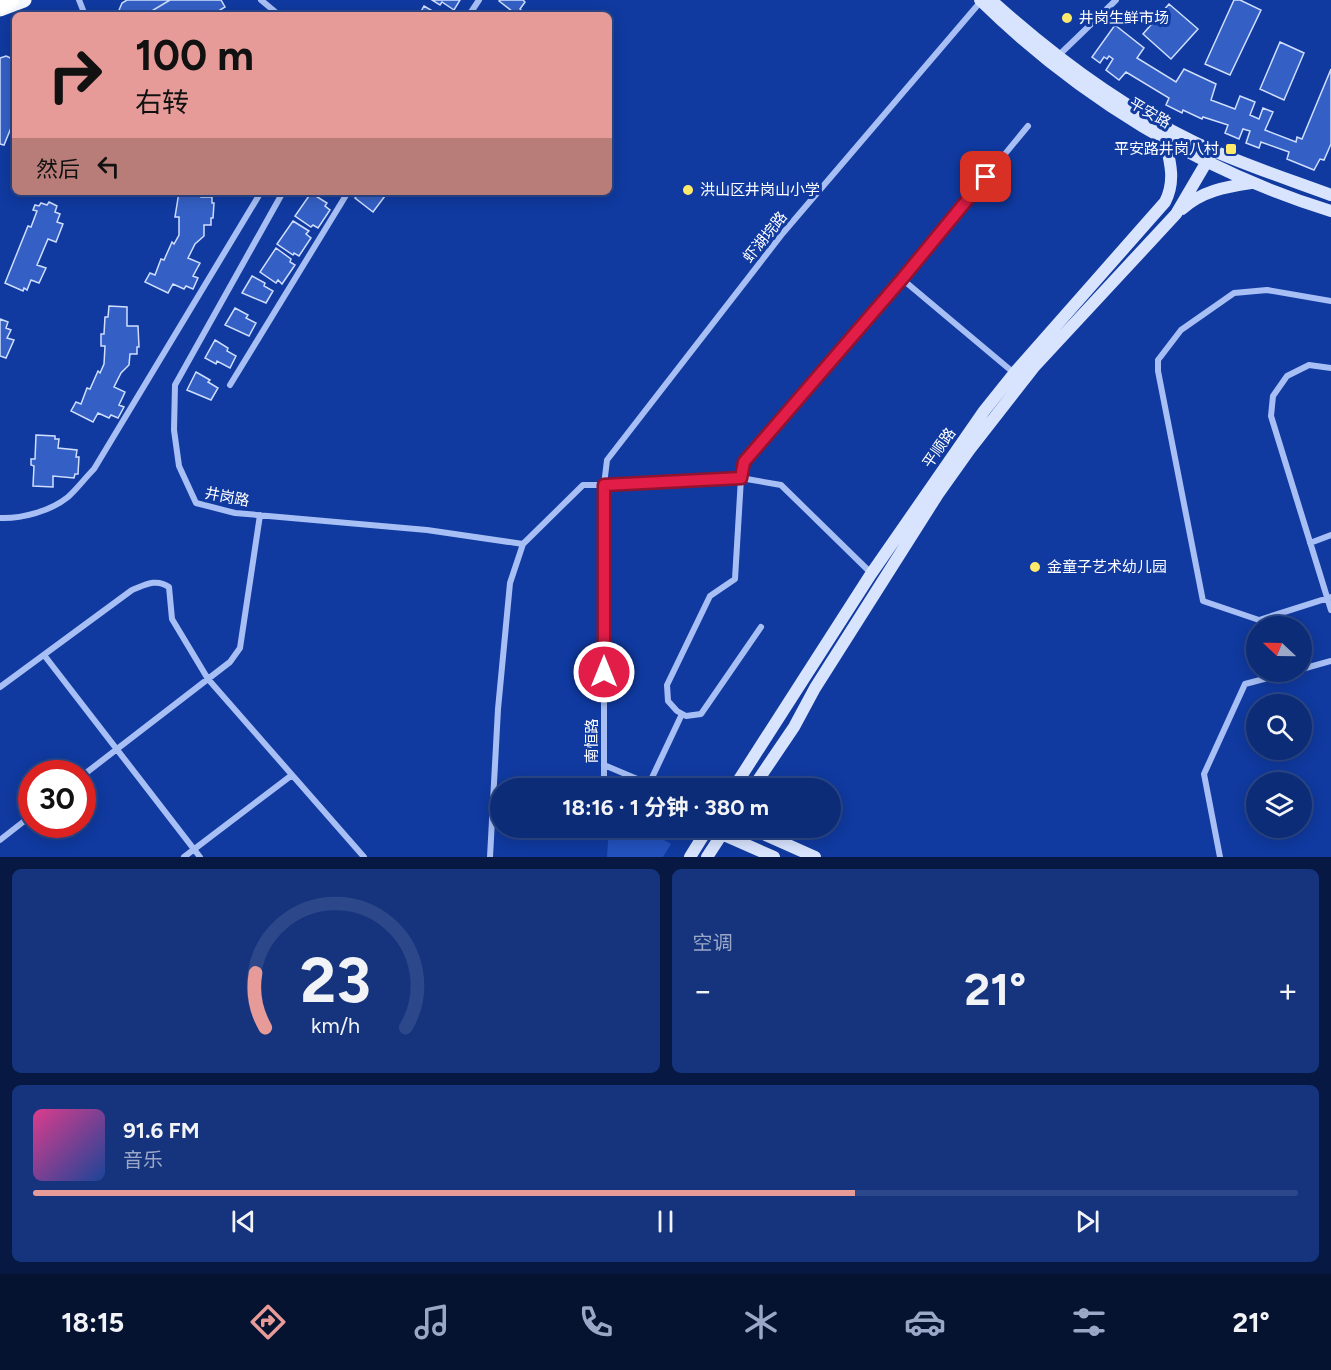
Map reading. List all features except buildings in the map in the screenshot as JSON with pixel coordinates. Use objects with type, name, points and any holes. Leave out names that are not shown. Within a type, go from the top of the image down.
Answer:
[{"type":"highway","points":[[0,7],[10,0]]},
{"type":"main road","points":[[0,7],[24,0]]},
{"type":"main road","name":"平安路","points":[[983,0],[1058,56],[1210,156],[1253,182],[1331,211]]},
{"type":"main road","name":"平安路","points":[[983,0],[1040,54],[1077,84],[1165,140],[1331,195]]},
{"type":"main road","name":"平顺路","points":[[740,778],[871,574],[965,436],[1014,373],[1166,202],[1173,178],[1165,140]]},
{"type":"main road","name":"平顺路","points":[[759,778],[794,727],[814,688],[938,494],[970,449],[1034,367],[1176,214],[1210,156]]},
{"type":"main road","points":[[1176,214],[1200,196],[1218,188],[1253,182]]},
{"type":"main road","points":[[690,857],[702,838]]},
{"type":"main road","points":[[707,857],[719,838]]},
{"type":"main road","points":[[737,838],[774,857]]},
{"type":"main road","points":[[772,838],[815,857]]},
{"type":"street","points":[[261,0],[275,12]]},
{"type":"street","name":"虾湖垸路","points":[[604,485],[607,460],[665,384],[783,233],[983,0]]},
{"type":"street","points":[[1058,56],[1116,0]]},
{"type":"street","points":[[761,627],[701,714],[686,716],[677,711],[668,701],[667,685],[710,597],[735,579],[744,462],[902,279],[1028,126]]},
{"type":"street","points":[[0,518],[13,519],[49,508],[67,498],[94,469],[259,195]]},
{"type":"street","name":"井岗路","points":[[281,195],[175,386],[174,430],[178,466],[196,503],[235,513],[427,530],[523,544]]},
{"type":"street","points":[[230,385],[346,195]]},
{"type":"street","points":[[902,279],[1014,373]]},
{"type":"street","points":[[1329,598],[1258,620],[1203,601],[1158,371],[1158,360],[1181,330],[1234,293],[1267,290],[1331,301]]},
{"type":"street","points":[[1331,368],[1309,365],[1287,376],[1273,396],[1271,417],[1331,610]]},
{"type":"street","points":[[490,857],[498,709],[510,583],[523,544],[583,485],[741,478],[781,485],[871,574]]},
{"type":"street","name":"南恒路","points":[[604,485],[604,778]]},
{"type":"street","points":[[96,765],[230,662],[240,648],[260,515]]},
{"type":"street","points":[[1310,543],[1331,535]]},
{"type":"street","points":[[0,687],[132,590],[155,581],[169,586],[172,619],[208,679],[364,857]]},
{"type":"street","points":[[44,654],[200,857]]},
{"type":"street","points":[[1312,666],[1331,661]]},
{"type":"street","points":[[1220,857],[1204,774],[1245,684],[1252,682]]},
{"type":"street","points":[[652,778],[682,714]]},
{"type":"street","points":[[604,765],[635,778]]},
{"type":"street","points":[[184,857],[292,775]]},
{"type":"street","points":[[0,840],[18,826]]},
{"type":"shaded area","points":[[608,838],[660,838],[671,844],[663,857],[607,857]]},
{"type":"place","name":"井岗生鲜市场","points":[[1067,18]]},
{"type":"place","name":"平安路井岗八村","points":[[1231,149]]},
{"type":"place","name":"洪山区井岗山小学","points":[[688,190]]},
{"type":"place","name":"金童子艺术幼儿园","points":[[1035,567]]},
{"type":"route","points":[[604,672],[604,485],[741,478],[744,462],[902,279],[986,177]]}]
